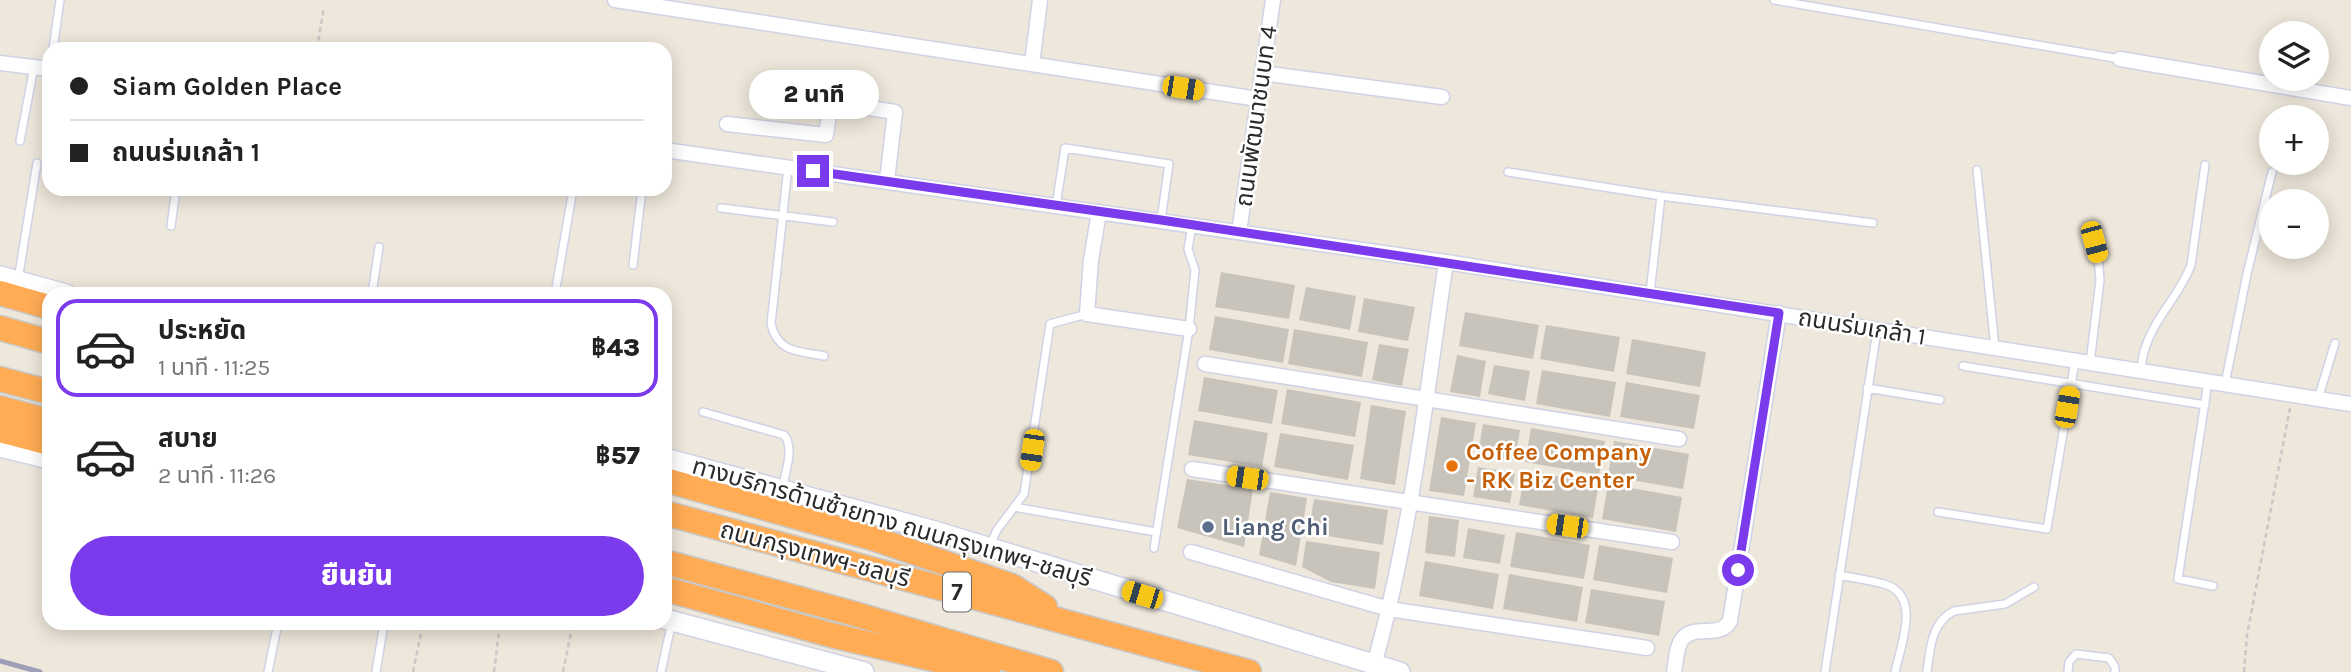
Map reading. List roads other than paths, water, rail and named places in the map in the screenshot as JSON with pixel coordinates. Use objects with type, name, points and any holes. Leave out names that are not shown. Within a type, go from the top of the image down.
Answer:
[{"type":"highway","points":[[6,283],[42,303]]},
{"type":"highway","points":[[0,328],[42,339]]},
{"type":"highway","points":[[0,379],[42,391]]},
{"type":"highway","points":[[0,408],[42,419]]},
{"type":"highway","points":[[0,430],[42,441]]},
{"type":"highway","points":[[672,482],[872,538],[1012,586],[1065,620]]},
{"type":"highway","name":"ถนนกรุงเทพฯ-ชลบุรี","points":[[672,515],[1249,672]]},
{"type":"highway","name":"ถนนกรุงเทพฯ-ชลบุรี","points":[[672,564],[1051,672]]},
{"type":"highway","points":[[672,591],[831,635],[988,672]]},
{"type":"highway","points":[[672,616],[919,672]]},
{"type":"main road","points":[[6,283],[42,290]]},
{"type":"main road","points":[[0,447],[42,458]]},
{"type":"main road","name":"ทางบริการด้านซ้ายทาง ถนนกรุงเทพฯ-ชลบุรี","points":[[672,460],[988,548],[1400,672]]},
{"type":"main road","points":[[672,616],[864,672]]},
{"type":"street","points":[[616,0],[1258,99]]},
{"type":"street","points":[[1032,64],[1040,0]]},
{"type":"street","name":"ถนนพัฒนาชนบท 4","points":[[1239,232],[1273,0]]},
{"type":"street","points":[[2120,60],[2351,98]]},
{"type":"street","points":[[0,62],[42,68]]},
{"type":"street","points":[[1262,74],[1442,97]]},
{"type":"street","points":[[727,124],[826,135],[831,102],[895,112],[887,181]]},
{"type":"street","name":"ถนนร่มเกล้า 1","points":[[672,151],[1446,262],[2351,404]]},
{"type":"street","points":[[1099,212],[1091,260],[1087,314],[1189,329]]},
{"type":"street","points":[[1374,665],[1390,610],[1410,502],[1446,262]]},
{"type":"street","points":[[1674,672],[1679,646],[1684,637],[1694,632],[1720,631],[1730,621],[1779,313]]},
{"type":"street","points":[[1205,364],[1679,439]]},
{"type":"street","points":[[1192,470],[1672,542]]},
{"type":"street","points":[[1191,552],[1390,610],[1647,648]]},
{"type":"lane","points":[[53,42],[60,0]]},
{"type":"lane","points":[[1774,0],[2120,60]]},
{"type":"lane","points":[[20,141],[42,68]]},
{"type":"lane","points":[[1056,206],[1065,148],[1169,164],[1161,220]]},
{"type":"lane","points":[[6,283],[37,163]]},
{"type":"lane","points":[[2141,371],[2144,350],[2150,336],[2186,279],[2191,265],[2205,166]]},
{"type":"lane","points":[[788,167],[771,324],[774,338],[786,348],[824,356]]},
{"type":"lane","points":[[1976,170],[1995,348]]},
{"type":"lane","points":[[1508,172],[1873,223]]},
{"type":"lane","points":[[2225,384],[2247,274],[2271,175]]},
{"type":"lane","points":[[1650,293],[1661,195]]},
{"type":"lane","points":[[172,226],[175,196]]},
{"type":"lane","points":[[556,287],[572,196]]},
{"type":"lane","points":[[633,265],[641,196]]},
{"type":"lane","points":[[721,208],[833,222]]},
{"type":"lane","points":[[1154,548],[1189,329],[1195,270],[1188,249],[1192,225]]},
{"type":"lane","points":[[1938,512],[2047,529],[2071,382],[2082,361],[2100,280],[2090,226]]},
{"type":"lane","points":[[373,287],[379,247]]},
{"type":"lane","points":[[988,548],[1024,494],[1050,324],[1087,314]]},
{"type":"lane","points":[[1825,672],[1878,329]]},
{"type":"lane","points":[[2318,398],[2335,343]]},
{"type":"lane","points":[[1963,366],[2204,405]]},
{"type":"lane","points":[[2208,382],[2178,579],[2213,586]]},
{"type":"lane","points":[[1867,388],[1940,400]]},
{"type":"lane","points":[[703,412],[784,435],[790,447],[782,489]]},
{"type":"lane","points":[[1014,507],[1156,532]]},
{"type":"lane","points":[[1839,575],[1886,584],[1901,592],[1905,602],[1906,622],[1895,672]]},
{"type":"lane","points":[[1927,672],[1936,628],[1947,614],[2005,604],[2034,587]]},
{"type":"lane","points":[[268,672],[277,630]]},
{"type":"lane","points":[[376,672],[383,630]]},
{"type":"lane","points":[[661,672],[665,630]]},
{"type":"lane","points":[[2067,672],[2069,662],[2076,654],[2109,658],[2115,672]]},
{"type":"railway","points":[[0,661],[40,672]]},
{"type":"place","name":"Coffee Company - RK Biz Center","points":[[1452,466]]},
{"type":"place","name":"Liang Chi","points":[[1208,527]]}]
